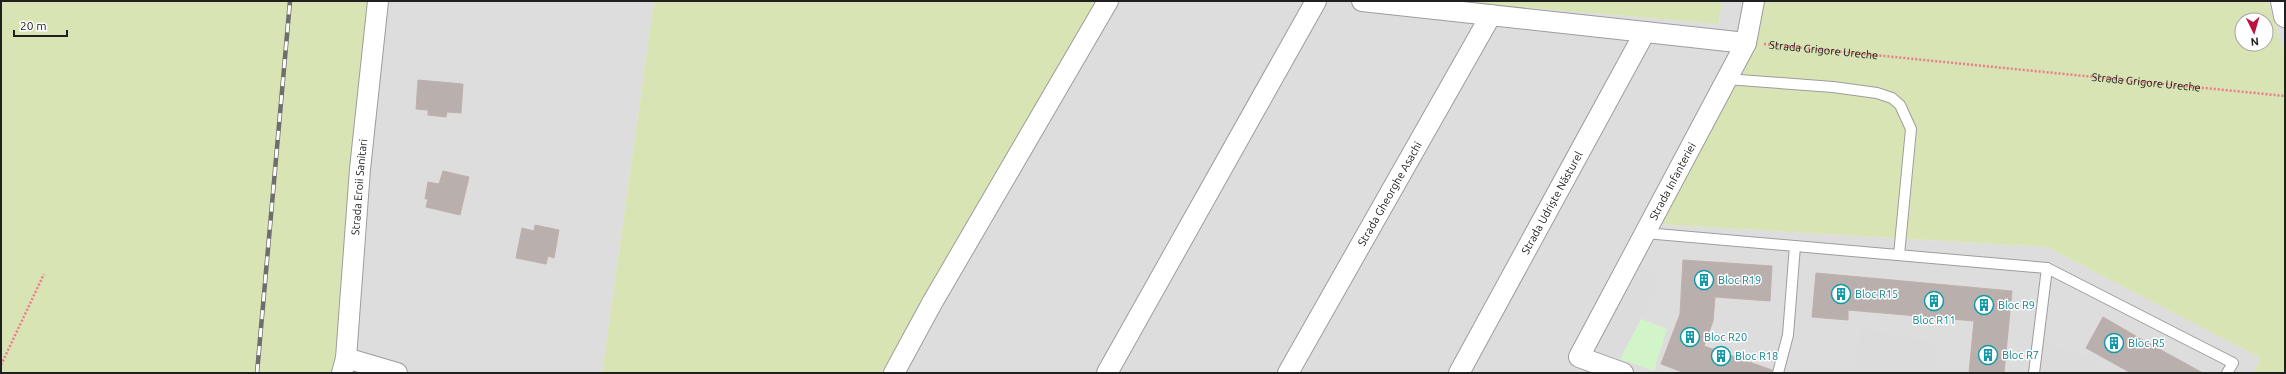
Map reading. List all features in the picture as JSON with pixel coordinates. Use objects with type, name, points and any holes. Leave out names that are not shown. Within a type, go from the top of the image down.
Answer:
[{"type":"street","name":"Strada Eroii Sanitari","points":[[344,366],[360,169],[378,1]]},
{"type":"street","points":[[894,373],[932,303],[1108,1]]},
{"type":"street","points":[[1107,373],[1316,1]]},
{"type":"street","points":[[1362,1],[1746,43]]},
{"type":"street","name":"Strada Infanteriei","points":[[1623,373],[1579,357],[1746,43],[1754,1]]},
{"type":"street","points":[[2282,1],[2285,16]]},
{"type":"street","name":"Strada Gheorghe Asachi","points":[[1288,373],[1491,15]]},
{"type":"street","name":"Strada Udriște Năsturel","points":[[1459,373],[1645,32]]},
{"type":"street","points":[[344,366],[397,373]]},
{"type":"lane","points":[[1726,79],[1833,87],[1878,93],[1892,98],[1900,105],[1911,129],[1899,255]]},
{"type":"lane","points":[[1645,233],[2047,268],[2233,363],[2227,373]]},
{"type":"lane","points":[[1778,373],[1788,335],[1795,246]]},
{"type":"lane","points":[[2034,373],[2047,268]]},
{"type":"path","name":"Strada Grigore Ureche","points":[[1746,43],[2285,96]]},
{"type":"path","points":[[1,365],[44,274]]},
{"type":"shaded area","points":[[375,1],[654,1],[602,373],[356,373],[339,357]]},
{"type":"shaded area","points":[[1098,1],[1453,1],[1719,24],[1722,1],[1763,1],[1654,224],[2047,247],[2261,358],[2253,373],[881,373]]},
{"type":"shaded area","points":[[2268,1],[2285,1],[2285,56],[2274,20],[2274,12],[2271,12]]},
{"type":"shaded area","points":[[1629,263],[1662,277],[1620,359],[1584,348]]},
{"type":"shaded area","points":[[1861,329],[1938,344],[1932,373],[1855,373]]},
{"type":"shaded area","points":[[2039,341],[2097,361],[2094,373],[2034,373]]},
{"type":"green space","points":[[1,1],[375,1],[339,356],[356,373],[1,373]]},
{"type":"green space","points":[[654,1],[1098,1],[881,373],[602,373]]},
{"type":"green space","points":[[1453,1],[1722,1],[1719,24]]},
{"type":"green space","points":[[1763,1],[2268,1],[2271,12],[2234,12],[2234,52],[2274,52],[2274,20],[2285,56],[2285,373],[2253,373],[2261,358],[2047,247],[1654,224]]},
{"type":"green space","points":[[1641,319],[1667,329],[1654,371],[1620,359]]},
{"type":"building","points":[[418,80],[463,84],[461,113],[447,112],[446,117],[428,115],[428,110],[416,109]]},
{"type":"building","points":[[443,171],[469,177],[460,215],[426,207],[428,199],[425,199],[428,182],[439,184]]},
{"type":"building","points":[[535,225],[559,230],[554,258],[548,256],[546,264],[516,258],[522,228],[534,231]]},
{"type":"building","points":[[1683,260],[1772,266],[1770,301],[1715,297],[1713,321],[1704,346],[1772,370],[1772,373],[1685,373],[1661,364],[1680,314]]},
{"type":"building","points":[[1816,273],[2012,291],[2004,373],[1969,373],[1974,321],[1848,310],[1848,320],[1812,317]]},
{"type":"building","points":[[2103,317],[2203,373],[2131,373],[2086,348]]},
{"type":"railway","points":[[257,373],[290,1]]},
{"type":"place","name":"Bloc R19","points":[[1704,280]]},
{"type":"place","name":"Bloc R15","points":[[1841,294]]},
{"type":"place","name":"Bloc R11","points":[[1934,301]]},
{"type":"place","name":"Bloc R9","points":[[1984,305]]},
{"type":"place","name":"Bloc R20","points":[[1690,337]]},
{"type":"place","name":"Bloc R5","points":[[2114,343]]},
{"type":"place","name":"Bloc R7","points":[[1988,355]]},
{"type":"place","name":"Bloc R18","points":[[1721,356]]}]
